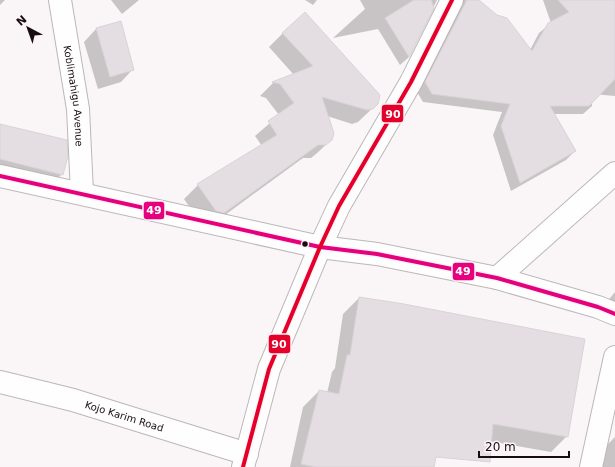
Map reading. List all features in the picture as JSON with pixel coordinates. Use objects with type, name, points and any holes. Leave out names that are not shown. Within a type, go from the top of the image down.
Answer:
[{"type":"street","name":"Koblimahigu Avenue","points":[[60,0],[78,109],[82,193]]},
{"type":"street","points":[[245,461],[269,369],[320,247],[340,206],[411,82],[452,0]]},
{"type":"street","points":[[497,278],[615,173]]},
{"type":"street","points":[[0,176],[320,247],[377,254],[497,278],[598,307],[615,314]]},
{"type":"street","points":[[591,467],[615,357]]},
{"type":"street","name":"Kojo Karim Road","points":[[0,382],[73,400],[245,461]]},
{"type":"building","points":[[414,0],[431,0],[434,8],[409,57],[385,18]]},
{"type":"building","points":[[467,0],[479,0],[497,15],[507,18],[532,51],[548,23],[569,12],[558,0],[615,0],[615,79],[589,106],[550,106],[576,151],[520,183],[501,126],[510,104],[432,94],[425,82]]},
{"type":"building","points":[[305,12],[380,95],[378,104],[373,109],[367,110],[322,97],[334,133],[332,140],[326,145],[318,145],[224,213],[216,211],[197,184],[277,135],[268,121],[294,103],[280,84],[272,82],[313,66],[282,33]]},
{"type":"building","points":[[121,21],[134,70],[110,77],[96,28]]},
{"type":"building","points":[[0,124],[67,140],[68,156],[63,175],[0,159]]},
{"type":"building","points":[[359,297],[404,304],[585,339],[568,437],[493,424],[490,462],[436,457],[434,467],[316,467],[301,464],[319,390],[339,394],[347,355],[350,355]]},
{"type":"transit line","name":"90","points":[[243,467],[269,369],[320,247],[339,206],[411,82],[452,0]]},
{"type":"transit line","name":"49","points":[[0,176],[320,247],[377,254],[497,278],[598,307],[615,314]]}]
